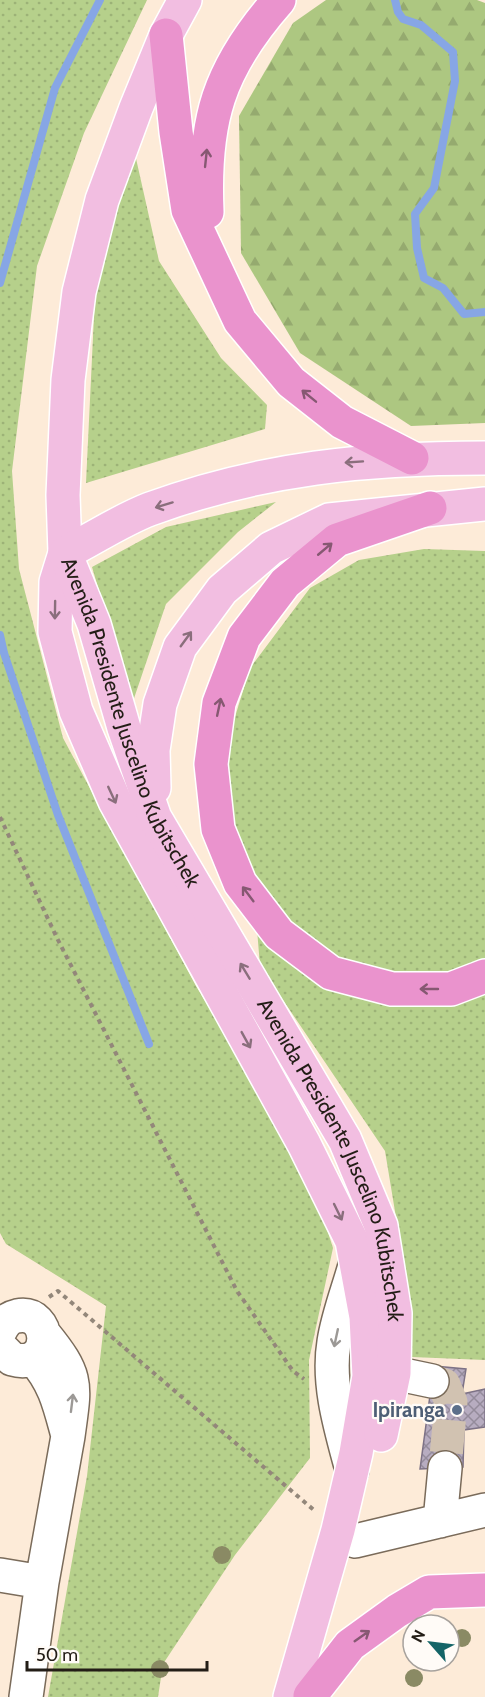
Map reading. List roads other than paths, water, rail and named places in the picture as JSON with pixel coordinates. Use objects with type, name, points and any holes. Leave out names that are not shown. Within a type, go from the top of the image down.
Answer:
[{"type":"highway","points":[[210,259],[205,165],[212,113],[230,64],[256,25],[279,0]]},
{"type":"highway","points":[[166,35],[176,132],[188,210],[240,321],[291,382],[342,422],[412,458]]},
{"type":"highway","points":[[430,508],[337,540],[285,583],[244,638],[219,703],[211,764],[218,829],[240,883],[279,934],[331,973],[392,990],[451,989],[485,976]]},
{"type":"highway","points":[[303,1697],[350,1645],[397,1611],[429,1592],[485,1590]]},
{"type":"main road","points":[[185,0],[166,35],[102,200],[79,292],[68,380],[63,495],[65,553],[148,510],[267,475],[347,462],[412,458],[479,458]]},
{"type":"main road","points":[[155,818],[153,750],[160,704],[180,647],[222,590],[271,548],[329,520],[478,504]]},
{"type":"main road","name":"Avenida Presidente Juscelino Kubitschek","points":[[65,553],[94,624],[124,728],[155,818],[345,1140],[381,1226],[394,1313],[394,1373],[346,1536],[303,1697]]},
{"type":"main road","name":"Avenida Presidente Juscelino Kubitschek","points":[[65,553],[56,582],[55,632],[76,711],[115,801],[304,1144],[352,1241],[366,1317],[369,1376],[352,1470],[346,1536]]},
{"type":"street","points":[[352,1470],[332,1374],[334,1342],[356,1262]]},
{"type":"street","points":[[13,1334],[47,1373],[57,1393],[68,1437],[42,1582],[26,1697]]},
{"type":"street","points":[[394,1373],[432,1381]]},
{"type":"street","points":[[440,1521],[445,1468]]},
{"type":"street","points":[[346,1536],[440,1521],[485,1510]]},
{"type":"street","points":[[0,1575],[42,1582]]},
{"type":"waterway","points":[[0,283],[55,88],[100,0]]},
{"type":"waterway","points":[[395,0],[398,12],[403,19],[421,25],[453,52],[455,81],[434,188],[415,214],[417,248],[424,278],[443,288],[464,314],[485,312]]},
{"type":"waterway","points":[[0,635],[58,815],[149,1044]]},
{"type":"tunnel","points":[[432,1381],[444,1385],[451,1402],[445,1468]]},
{"type":"place","name":"Ipiranga","points":[[457,1410]]}]
